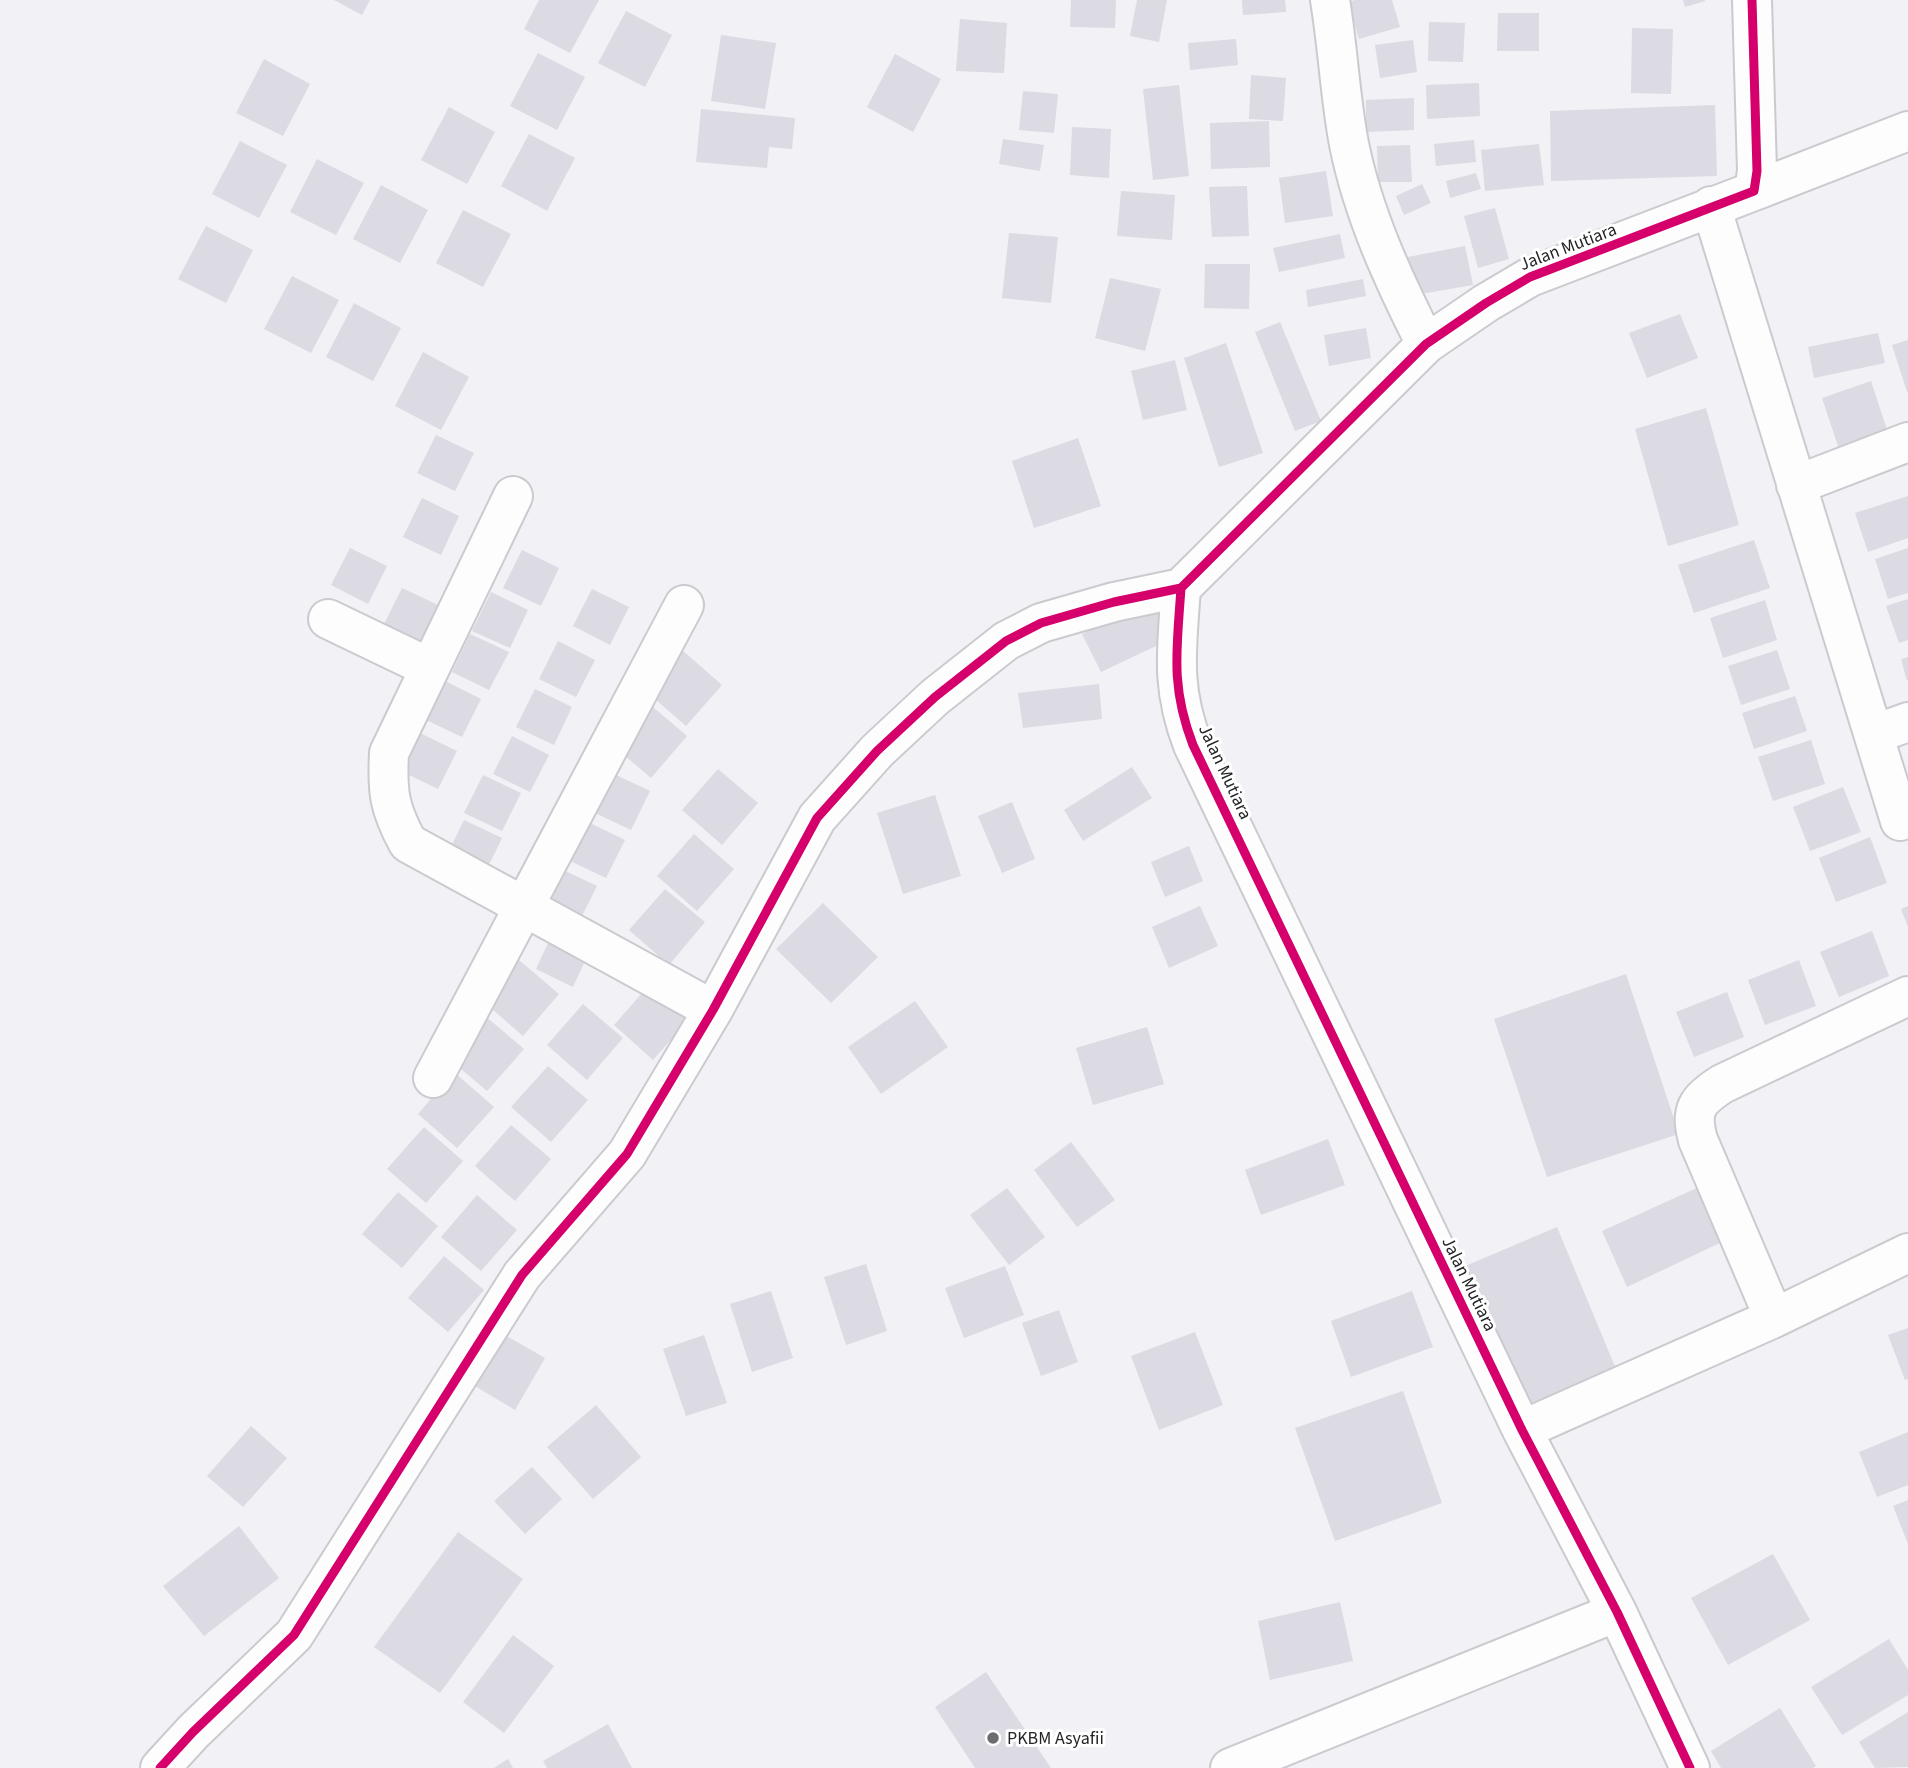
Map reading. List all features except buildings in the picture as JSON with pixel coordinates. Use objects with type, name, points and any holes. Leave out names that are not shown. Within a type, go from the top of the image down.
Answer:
[{"type":"street","points":[[1330,0],[1349,144],[1368,210],[1396,286],[1426,344]]},
{"type":"street","points":[[1752,0],[1756,172],[1754,191]]},
{"type":"street","name":"Jalan Mutiara","points":[[1690,1768],[1617,1612],[1522,1430],[1193,745],[1182,717],[1177,688],[1181,588],[1426,344],[1486,303],[1530,277],[1908,131]]},
{"type":"street","points":[[1711,206],[1796,485],[1891,728],[1900,821]]},
{"type":"street","points":[[1796,485],[1908,442]]},
{"type":"street","points":[[513,496],[389,752],[388,783],[394,819],[408,843],[713,1010]]},
{"type":"street","points":[[160,1768],[193,1732],[294,1635],[522,1275],[627,1154],[713,1010],[817,818],[877,751],[935,698],[1006,641],[1041,623],[1114,602],[1181,588]]},
{"type":"street","points":[[433,1078],[684,605]]},
{"type":"street","points":[[328,619],[430,668]]},
{"type":"street","points":[[1774,1318],[1698,1140],[1694,1123],[1695,1109],[1704,1095],[1722,1084],[1908,996]]},
{"type":"street","points":[[1522,1430],[1774,1318],[1908,1253]]},
{"type":"street","points":[[1230,1768],[1617,1612]]},
{"type":"cycle path","points":[[1690,1768],[1617,1612],[1522,1430],[1193,745],[1181,704],[1177,648],[1181,588],[1426,344],[1530,277],[1754,191],[1757,171],[1752,0]]},
{"type":"cycle path","points":[[160,1768],[193,1732],[294,1635],[522,1275],[627,1154],[713,1010],[817,818],[877,751],[935,697],[1006,641],[1041,623],[1114,602],[1181,588]]},
{"type":"place","name":"PKBM Asyafii","points":[[993,1738]]}]
